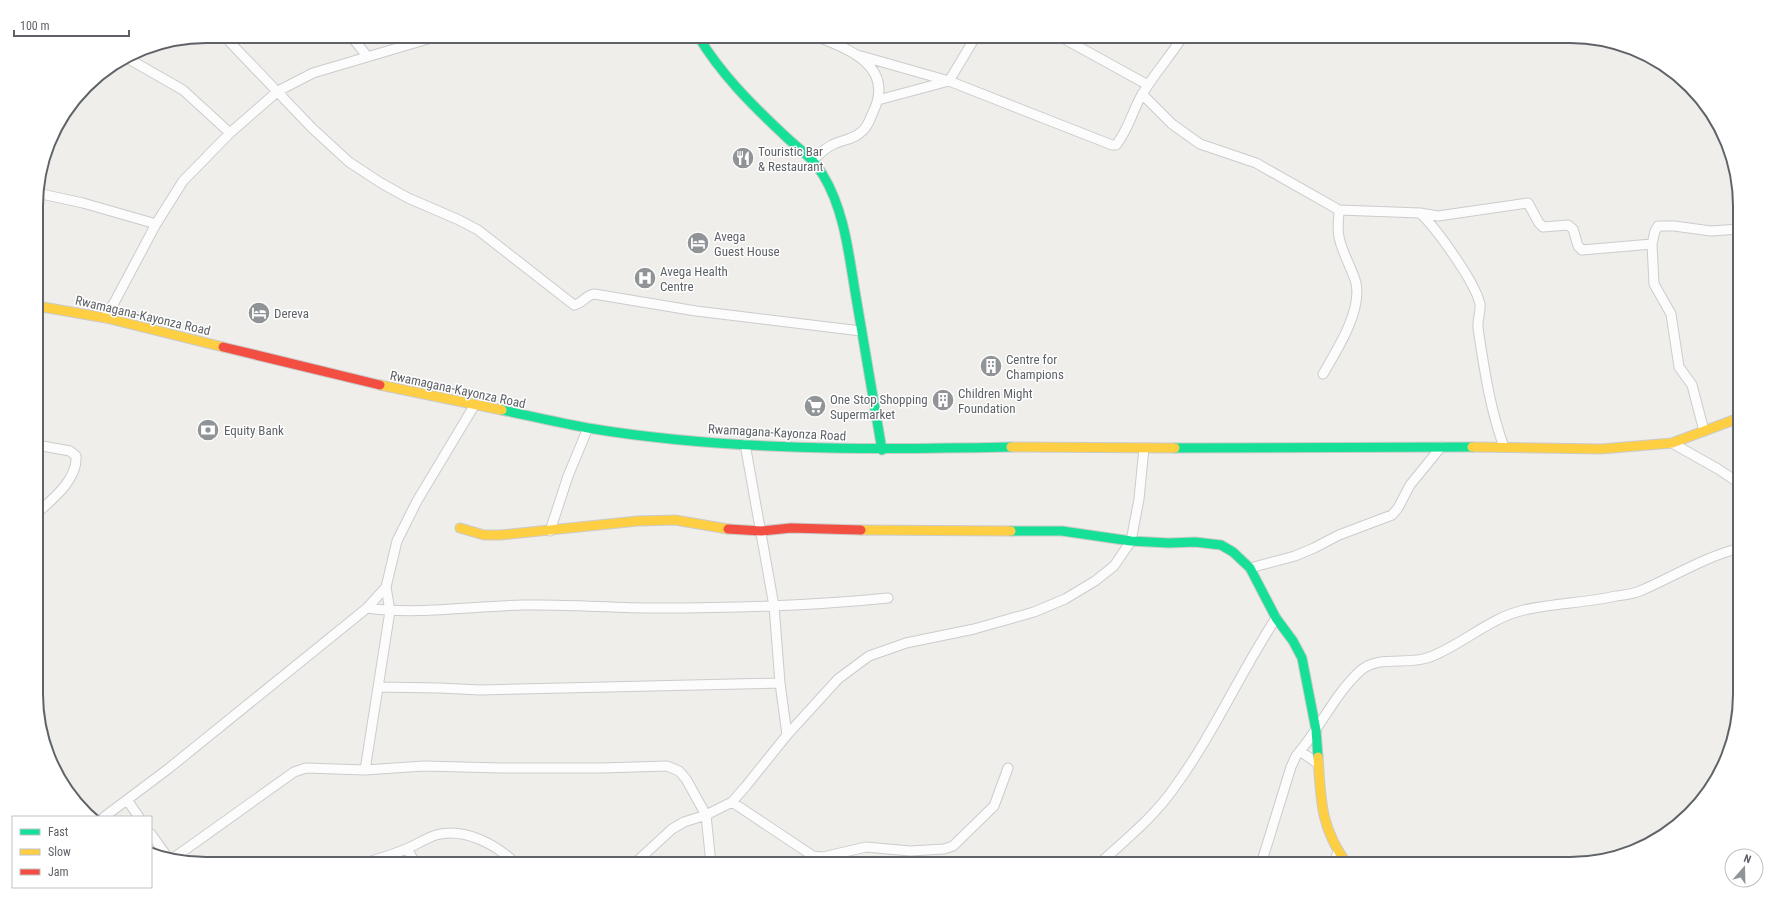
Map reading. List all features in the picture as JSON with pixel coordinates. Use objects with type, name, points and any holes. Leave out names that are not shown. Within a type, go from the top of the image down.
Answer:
[{"type":"main road","points":[[703,43],[716,63],[743,94],[780,131],[813,160],[836,200],[848,256],[882,450]]},
{"type":"main road","name":"Rwamagana-Kayonza Road","points":[[43,307],[106,318],[372,384],[474,406],[588,428],[675,439],[745,444],[882,450],[1036,447],[1248,449],[1504,447],[1601,449],[1672,443],[1733,420]]},
{"type":"main road","points":[[460,528],[484,535],[500,535],[638,521],[675,520],[726,528],[760,531],[791,528],[950,532],[1062,531],[1131,541],[1169,543],[1195,542],[1221,545],[1233,552],[1250,568],[1276,618],[1293,641],[1302,658],[1316,730],[1317,762],[1322,809],[1328,833],[1342,857]]},
{"type":"street","points":[[231,43],[312,128],[349,162],[381,183],[408,198],[478,230],[574,305],[594,294],[696,311],[861,331]]},
{"type":"street","points":[[357,43],[367,56]]},
{"type":"street","points":[[106,318],[156,224],[183,181],[230,133],[278,91],[313,73],[413,43]]},
{"type":"street","points":[[813,160],[831,145],[859,134],[865,129],[878,100],[879,86],[875,73],[865,61],[850,50],[832,43]]},
{"type":"street","points":[[878,100],[949,81],[972,43]]},
{"type":"street","points":[[1072,43],[1148,85]]},
{"type":"street","points":[[857,55],[949,81],[1112,145],[1116,145],[1142,94],[1178,43]]},
{"type":"street","points":[[132,61],[183,90],[230,133]]},
{"type":"street","points":[[1142,94],[1172,124],[1200,144],[1256,163],[1339,210],[1420,213],[1438,216],[1528,203],[1539,223],[1543,227],[1568,226],[1573,229],[1578,246],[1582,250],[1652,244]]},
{"type":"street","points":[[43,194],[83,203],[156,224]]},
{"type":"street","points":[[1323,374],[1336,351],[1355,309],[1356,284],[1339,237],[1339,210]]},
{"type":"street","points":[[1420,213],[1430,222],[1472,284],[1480,305],[1477,326],[1495,423],[1504,447]]},
{"type":"street","points":[[1704,431],[1692,385],[1679,367],[1671,314],[1654,284],[1652,244],[1654,231],[1658,226],[1674,226],[1711,231],[1733,229]]},
{"type":"street","points":[[365,770],[390,611],[386,587],[397,541],[416,501],[474,406]]},
{"type":"street","points":[[550,531],[568,476],[588,428]]},
{"type":"street","points":[[1672,443],[1733,479]]},
{"type":"street","points":[[745,444],[774,606],[780,683],[787,735]]},
{"type":"street","points":[[43,446],[70,451],[76,456],[76,462],[71,475],[56,496],[43,508]]},
{"type":"street","points":[[1250,568],[1301,553],[1339,534],[1392,515],[1398,508],[1410,485],[1441,447]]},
{"type":"street","points":[[642,857],[672,829],[684,822],[706,815],[732,802],[787,735],[838,679],[869,656],[906,644],[974,629],[1027,614],[1065,599],[1095,581],[1114,566],[1131,541],[1139,499],[1144,448]]},
{"type":"street","points":[[1263,857],[1290,767],[1340,695],[1360,671],[1372,665],[1394,660],[1417,660],[1429,658],[1452,647],[1501,618],[1523,610],[1598,600],[1639,592],[1692,566],[1733,551]]},
{"type":"street","points":[[105,816],[168,769],[367,608],[386,587]]},
{"type":"street","points":[[367,608],[390,611],[525,604],[657,608],[774,606],[830,604],[888,598]]},
{"type":"street","points":[[1107,857],[1148,819],[1174,789],[1259,644],[1276,618]]},
{"type":"street","points":[[378,687],[481,690],[780,683]]},
{"type":"street","points":[[1300,751],[1317,762]]},
{"type":"street","points":[[179,855],[294,772],[306,768],[365,770],[424,766],[501,768],[602,768],[667,766],[679,771],[686,779],[706,815],[710,857]]},
{"type":"street","points":[[732,802],[813,856],[823,857],[866,847],[910,851],[944,850],[959,841],[994,806],[1008,768]]},
{"type":"street","points":[[127,800],[138,816]]},
{"type":"street","points":[[383,857],[407,849],[436,835],[458,833],[482,840],[509,857]]},
{"type":"street","points":[[152,835],[163,851]]},
{"type":"street","points":[[407,849],[412,857]]},
{"type":"street","points":[[1336,857],[1338,852]]},
{"type":"traffic: fast","points":[[702,43],[716,63],[748,100],[814,163],[823,175],[830,189],[845,234],[882,450]]},
{"type":"traffic: fast","points":[[502,410],[555,422],[640,436],[746,445],[906,449],[1011,447]]},
{"type":"traffic: fast","points":[[1175,448],[1472,447]]},
{"type":"traffic: fast","points":[[1011,531],[1062,531],[1131,541],[1169,543],[1195,542],[1221,545],[1233,552],[1250,568],[1276,618],[1293,641],[1302,658],[1316,730],[1318,757]]},
{"type":"traffic: slow","points":[[43,307],[106,318],[223,347]]},
{"type":"traffic: slow","points":[[380,385],[502,410]]},
{"type":"traffic: slow","points":[[1472,447],[1601,449],[1672,443],[1733,420]]},
{"type":"traffic: slow","points":[[1011,447],[1175,448]]},
{"type":"traffic: slow","points":[[460,528],[484,535],[500,535],[638,521],[675,520],[728,529]]},
{"type":"traffic: slow","points":[[861,530],[1011,531]]},
{"type":"traffic: slow","points":[[1318,757],[1321,800],[1324,813],[1332,838],[1342,857]]},
{"type":"traffic: jam","points":[[223,347],[380,385]]},
{"type":"traffic: jam","points":[[728,529],[761,531],[791,528],[861,530]]},
{"type":"place","name":"Touristic Bar & Restaurant","points":[[743,158]]},
{"type":"place","name":"Avega Guest House","points":[[698,243]]},
{"type":"place","name":"Avega Health Centre","points":[[645,278]]},
{"type":"place","name":"Dereva","points":[[259,313]]},
{"type":"place","name":"Centre for Champions","points":[[991,366]]},
{"type":"place","name":"Children Might Foundation","points":[[943,400]]},
{"type":"place","name":"One Stop Shopping Supermarket","points":[[815,406]]},
{"type":"place","name":"Equity Bank","points":[[208,430]]}]
